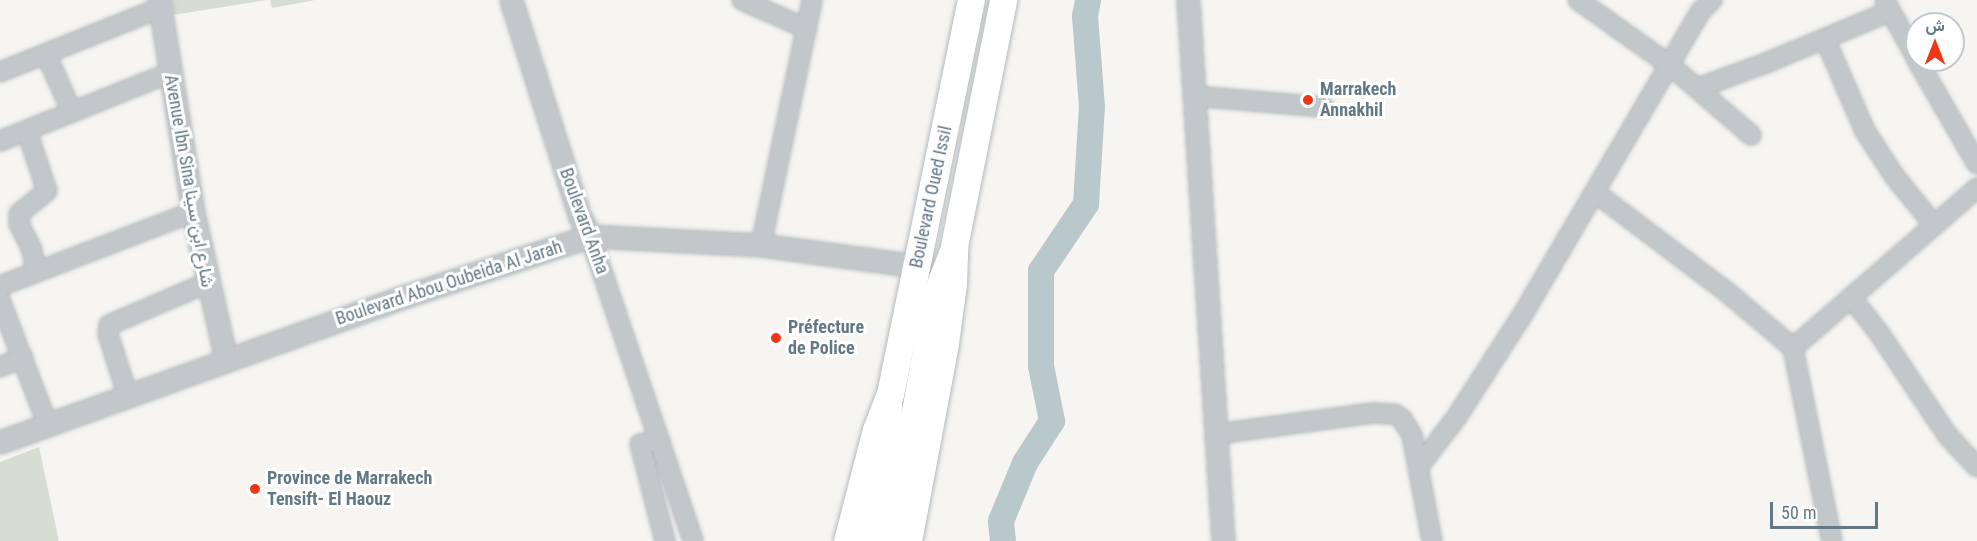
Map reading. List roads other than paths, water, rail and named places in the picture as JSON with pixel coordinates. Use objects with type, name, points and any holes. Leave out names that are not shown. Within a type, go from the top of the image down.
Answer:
[{"type":"main road","name":"Boulevard Oued Issil","points":[[847,541],[876,430],[890,394],[971,0]]},
{"type":"main road","name":"Boulevard Oued Issil","points":[[890,541],[936,292],[954,246],[1004,0]]},
{"type":"main road","name":"Boulevard Oued Issil","points":[[908,541],[945,343],[953,284],[954,246]]},
{"type":"main road","name":"Boulevard Oued Issil","points":[[869,541],[889,434],[890,394]]},
{"type":"street","name":"Boulevard Anha","points":[[511,0],[580,217],[590,236],[693,541]]},
{"type":"street","points":[[742,0],[807,29]]},
{"type":"street","points":[[761,245],[812,0]]},
{"type":"street","points":[[1188,0],[1223,541]]},
{"type":"street","points":[[1578,0],[1671,66],[1751,135]]},
{"type":"street","points":[[0,72],[160,4]]},
{"type":"street","name":"Avenue Ibn Sina شارع ابن سينا","points":[[160,4],[193,212],[226,360]]},
{"type":"street","points":[[1419,466],[1462,410],[1596,193],[1617,152],[1671,66],[1701,4]]},
{"type":"street","points":[[1698,88],[1826,39],[1887,5],[1905,38]]},
{"type":"street","points":[[1826,39],[1865,131],[1895,177],[1934,225]]},
{"type":"street","points":[[46,54],[72,112]]},
{"type":"street","points":[[1924,72],[1977,164]]},
{"type":"street","points":[[0,141],[170,73]]},
{"type":"street","points":[[1193,96],[1324,107]]},
{"type":"street","points":[[27,130],[47,189],[45,195],[19,214],[19,224],[32,250],[36,272]]},
{"type":"street","points":[[1793,348],[1977,188]]},
{"type":"street","points":[[1596,193],[1703,274],[1793,348],[1832,541]]},
{"type":"street","points":[[0,286],[193,212]]},
{"type":"street","name":"Boulevard Abou Oubeida Al Jarah","points":[[0,442],[397,299],[590,236],[761,245],[917,266]]},
{"type":"street","points":[[128,396],[108,334],[109,325],[207,283]]},
{"type":"street","points":[[1851,297],[1879,333],[1948,436],[1977,467]]},
{"type":"street","points":[[1,304],[48,426]]},
{"type":"street","points":[[0,367],[23,357]]},
{"type":"street","points":[[1217,434],[1373,413],[1395,414],[1402,419],[1412,435],[1432,541]]},
{"type":"street","points":[[660,441],[640,444],[665,541]]},
{"type":"waterway","points":[[1003,541],[1001,521],[1025,463],[1052,421],[1041,366],[1041,271],[1086,204],[1092,107],[1085,16],[1088,0]]},
{"type":"place","name":"Marrakech Annakhil","points":[[1308,100]]},
{"type":"place","name":"Préfecture de Police","points":[[776,338]]},
{"type":"place","name":"Province de Marrakech Tensift- El Haouz","points":[[255,489]]}]
